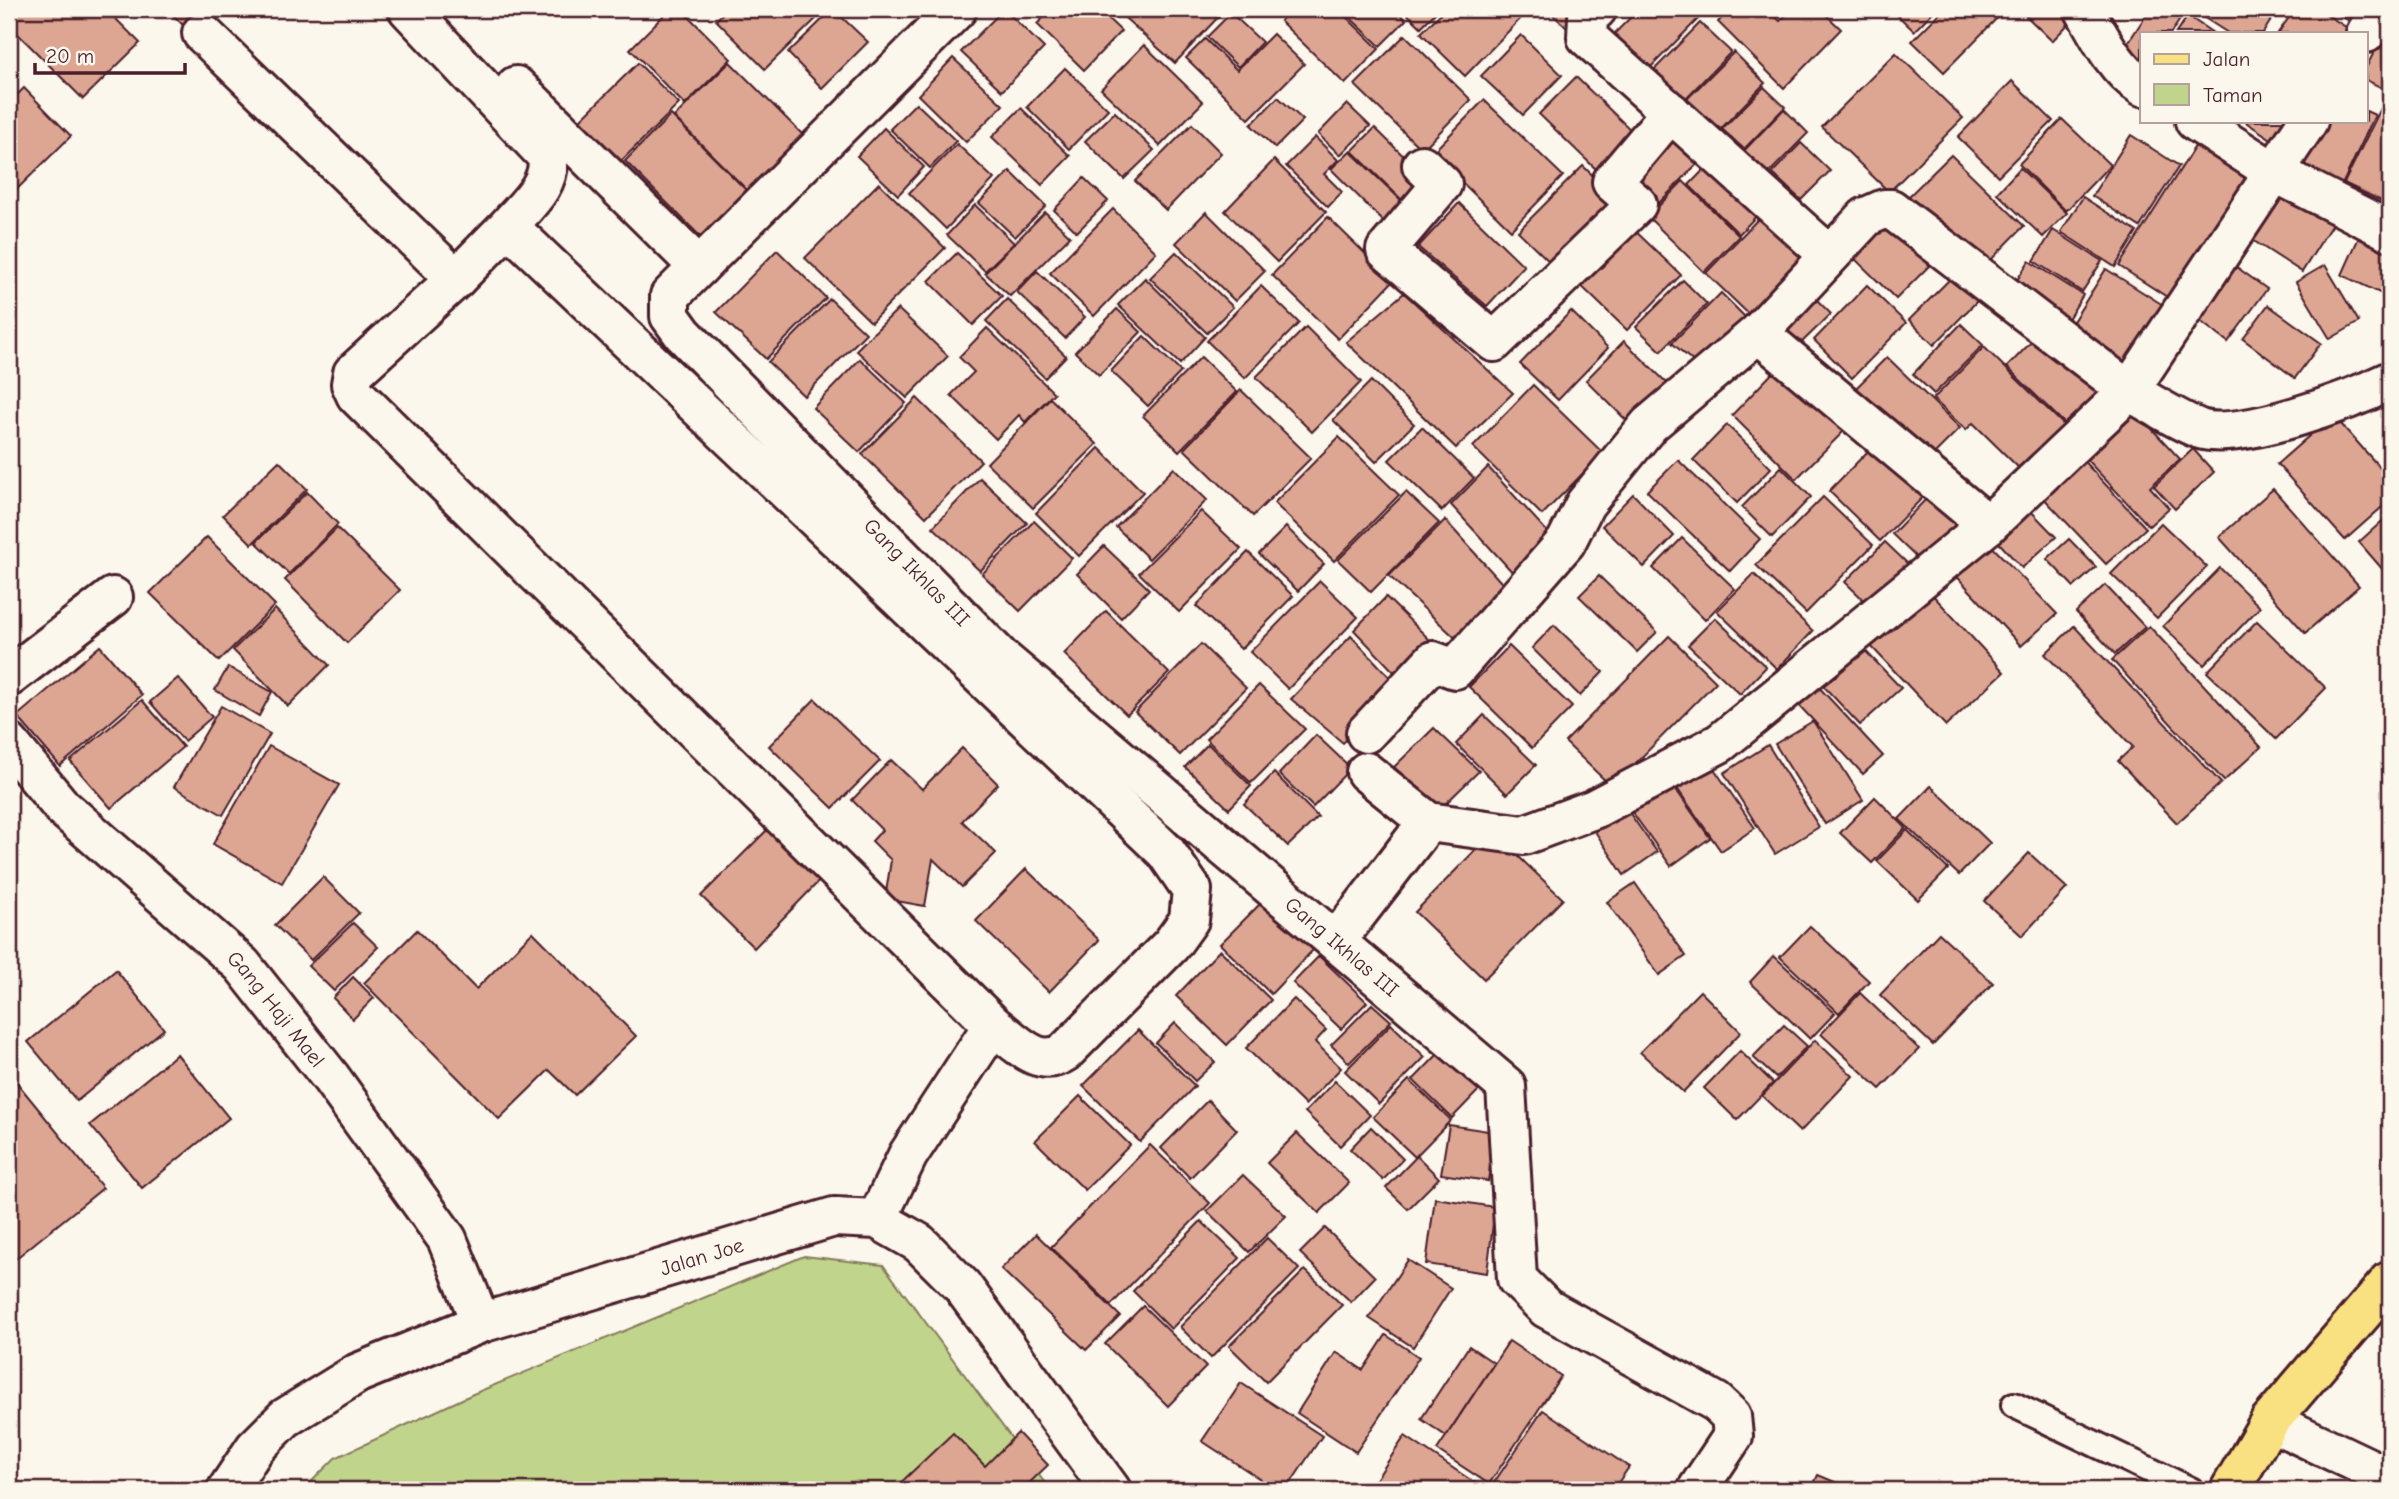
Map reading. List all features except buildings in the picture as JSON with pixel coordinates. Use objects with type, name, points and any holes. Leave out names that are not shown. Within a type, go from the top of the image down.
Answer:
[{"type":"main road","points":[[2230,1490],[2270,1421],[2390,1281]]},
{"type":"street","points":[[408,9],[547,156],[550,167],[543,184],[508,226],[456,279],[354,373],[351,384],[356,395],[993,1025],[1040,1060],[1053,1060],[1065,1052],[1171,945],[1189,920],[1192,890],[1166,852],[508,226]]},
{"type":"street","points":[[439,9],[699,267]]},
{"type":"street","name":"Gang Ikhlas III","points":[[957,9],[670,296],[670,316],[683,334],[1000,657],[1506,1086],[1517,1279],[1546,1308],[1716,1402],[1731,1416],[1733,1436],[1697,1490]]},
{"type":"street","points":[[1597,9],[1588,18],[1587,37],[1829,256]]},
{"type":"street","points":[[2084,9],[2102,41],[2132,80],[2140,85]]},
{"type":"street","points":[[2367,32],[2380,9]]},
{"type":"street","points":[[202,33],[456,279]]},
{"type":"street","points":[[1423,165],[1442,184],[1386,250],[1494,342],[1637,204],[1612,182],[1671,112]]},
{"type":"street","points":[[2197,122],[2274,172],[2390,231]]},
{"type":"street","points":[[1366,772],[1428,822],[1524,835],[1594,809],[1720,743],[1988,525],[2129,391],[2307,122]]},
{"type":"street","points":[[1366,733],[1433,661],[1455,669],[1566,542],[1585,504],[1649,425],[1758,333],[1866,217],[1884,209],[1891,209],[2129,391],[2199,428],[2221,433],[2250,429],[2362,394],[2390,381]]},
{"type":"street","points":[[1758,333],[1988,525]]},
{"type":"street","points":[[9,677],[113,597]]},
{"type":"street","name":"Gang Haji Mael","points":[[9,743],[62,807],[242,965],[331,1078],[447,1239],[481,1324]]},
{"type":"street","points":[[1336,942],[1428,822]]},
{"type":"street","points":[[877,1219],[908,1155],[993,1025]]},
{"type":"street","name":"Jalan Joe","points":[[227,1490],[255,1448],[285,1418],[358,1373],[481,1324],[834,1217],[877,1219],[919,1243],[962,1286],[1104,1488]]},
{"type":"street","points":[[2270,1421],[2390,1478]]},
{"type":"lane","points":[[2014,1405],[2192,1490]]},
{"type":"green space","points":[[804,1256],[883,1265],[1050,1490],[303,1490],[335,1458],[473,1394]]}]
